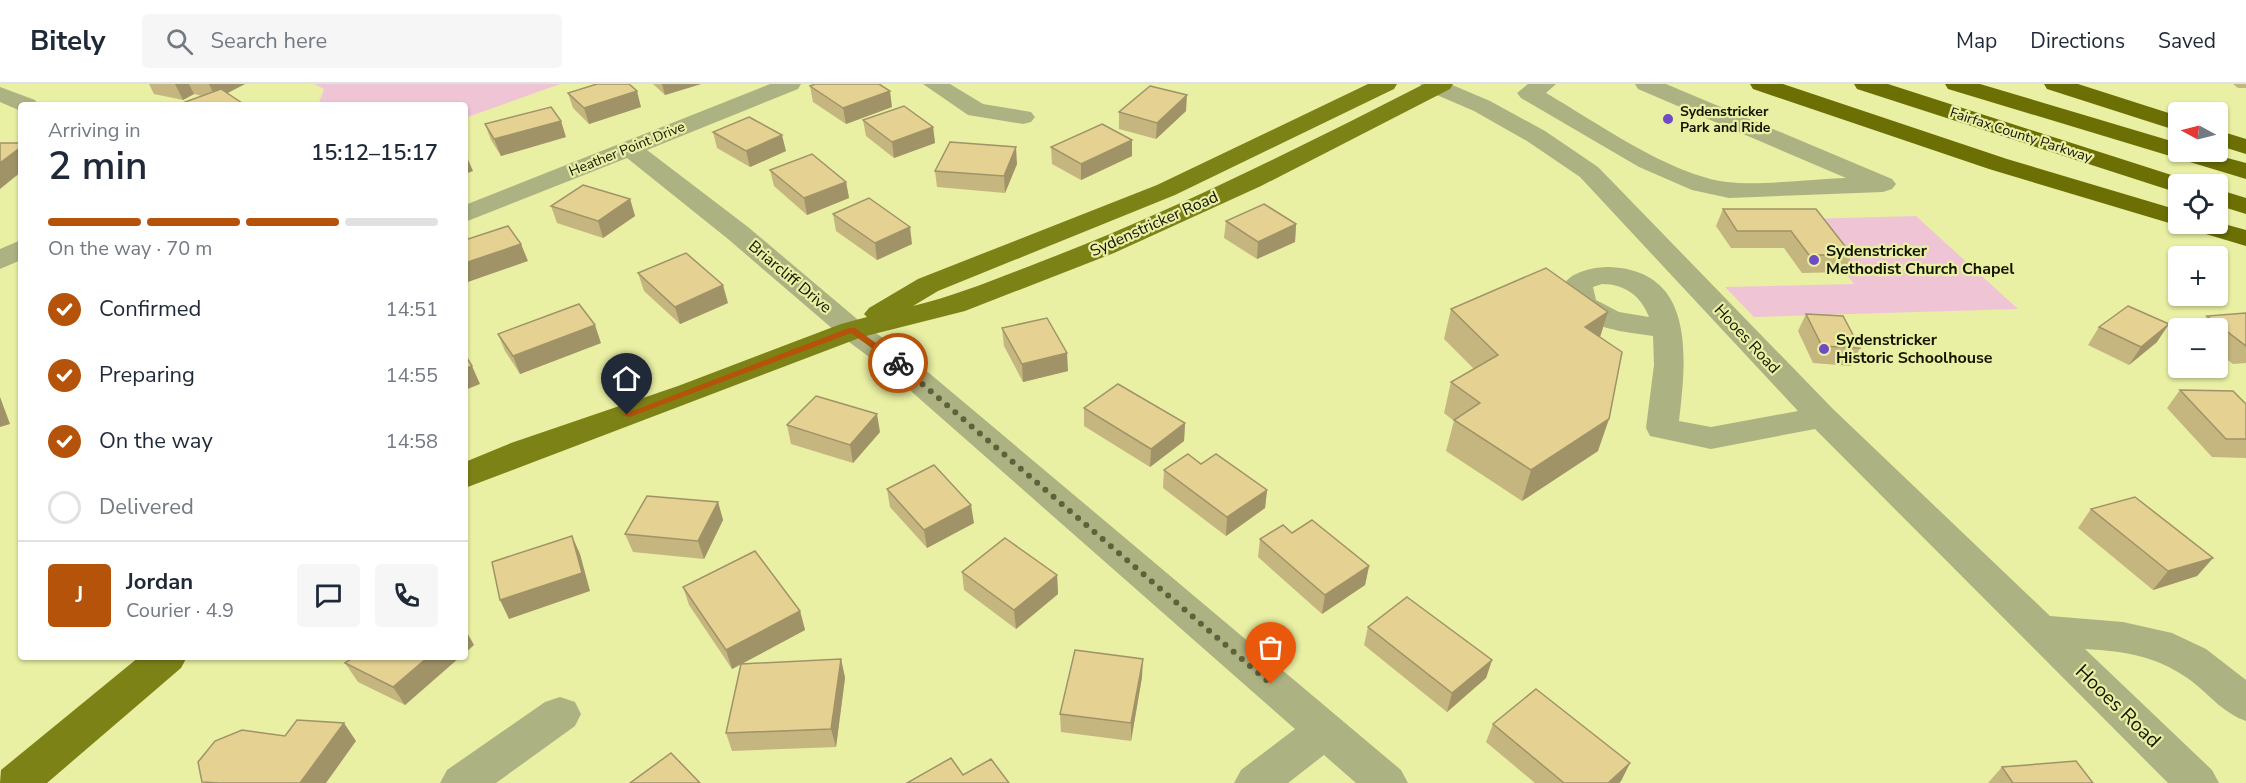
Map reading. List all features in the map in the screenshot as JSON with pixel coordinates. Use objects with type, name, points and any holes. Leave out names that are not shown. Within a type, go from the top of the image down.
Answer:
[{"type":"highway","points":[[1761,84],[1998,164],[2168,216]]},
{"type":"highway","name":"Fairfax County Parkway","points":[[1865,84],[2168,182]]},
{"type":"highway","name":"Fairfax County Parkway","points":[[1956,84],[2168,148]]},
{"type":"highway","points":[[2055,84],[2168,121]]},
{"type":"highway","points":[[2228,141],[2246,147]]},
{"type":"highway","name":"Fairfax County Parkway","points":[[2216,162],[2246,171]]},
{"type":"highway","points":[[2228,200],[2246,206]]},
{"type":"highway","points":[[2228,233],[2246,238]]},
{"type":"main road","points":[[1216,167],[1270,129],[1347,84]]},
{"type":"main road","name":"Sydenstricker Road","points":[[852,330],[928,285],[1120,210],[1216,167],[1386,84]]},
{"type":"main road","name":"Sydenstricker Road","points":[[468,475],[523,451],[689,393],[852,330],[955,305],[1104,247],[1252,181],[1437,85]]},
{"type":"main road","points":[[16,783],[163,660]]},
{"type":"street","name":"Heather Point Drive","points":[[468,213],[790,84]]},
{"type":"street","points":[[934,84],[976,110],[1023,117]]},
{"type":"street","points":[[1545,84],[1529,93],[1648,162],[1692,182],[1729,190],[1882,184],[1646,84]]},
{"type":"street","name":"Hooes Road","points":[[1437,85],[1536,136],[1589,172],[1822,417],[2197,783]]},
{"type":"street","points":[[0,93],[20,102]]},
{"type":"street","name":"Briarcliff Drive","points":[[629,148],[738,233],[852,330],[899,364],[1386,783]]},
{"type":"street","points":[[1589,172],[1648,162]]},
{"type":"street","points":[[0,261],[18,250]]},
{"type":"street","points":[[1667,329],[1671,348],[1662,428],[1711,438],[1822,417]]},
{"type":"street","points":[[2039,630],[2121,637],[2173,650],[2207,670],[2246,704]]},
{"type":"street","points":[[462,783],[560,714]]},
{"type":"street","points":[[1256,783],[1324,730]]},
{"type":"shaded area","points":[[314,84],[560,84],[468,117],[468,102],[319,102],[324,89]]},
{"type":"shaded area","points":[[1916,216],[2018,309],[1754,317],[1725,287],[1854,284],[1805,219]]},
{"type":"building","points":[[597,84],[629,84],[637,91],[584,108],[568,93]]},
{"type":"building","points":[[815,84],[879,84],[890,91],[843,108],[810,86]]},
{"type":"building","points":[[1150,86],[1187,95],[1157,123],[1119,112]]},
{"type":"building","points":[[221,89],[240,102],[185,102]]},
{"type":"building","points":[[904,106],[933,127],[892,142],[863,120]]},
{"type":"building","points":[[551,107],[561,121],[494,139],[485,124]]},
{"type":"building","points":[[749,117],[782,135],[746,151],[713,132]]},
{"type":"building","points":[[1102,124],[1132,140],[1081,164],[1051,147]]},
{"type":"building","points":[[950,142],[1016,147],[1004,176],[935,171]]},
{"type":"building","points":[[0,143],[18,143],[18,149],[0,163]]},
{"type":"building","points":[[812,154],[846,182],[804,198],[770,170]]},
{"type":"building","points":[[583,185],[630,199],[598,221],[551,206]]},
{"type":"building","points":[[869,198],[910,227],[875,243],[833,214]]},
{"type":"building","points":[[1264,204],[1296,224],[1258,242],[1226,221]]},
{"type":"building","points":[[1723,209],[1816,209],[1852,255],[1809,255],[1791,231],[1737,231]]},
{"type":"building","points":[[508,226],[521,244],[468,262],[468,239]]},
{"type":"building","points":[[686,253],[723,285],[675,307],[638,273]]},
{"type":"building","points":[[1546,268],[1608,312],[1585,327],[1622,352],[1609,419],[1531,470],[1454,420],[1480,403],[1451,382],[1498,355],[1451,309]]},
{"type":"building","points":[[579,304],[595,325],[513,356],[498,334]]},
{"type":"building","points":[[2128,306],[2168,324],[2141,347],[2099,327]]},
{"type":"building","points":[[2246,313],[2246,346],[2228,332],[2228,318],[2207,316]]},
{"type":"building","points":[[1806,314],[1843,316],[1860,348],[1822,346]]},
{"type":"building","points":[[1047,318],[1067,353],[1022,364],[1002,328]]},
{"type":"building","points":[[1118,384],[1185,423],[1151,449],[1084,408]]},
{"type":"building","points":[[2180,390],[2233,391],[2246,404],[2246,439],[2226,439]]},
{"type":"building","points":[[816,396],[877,414],[850,445],[787,425]]},
{"type":"building","points":[[1188,454],[1201,464],[1216,454],[1267,490],[1227,517],[1164,470]]},
{"type":"building","points":[[934,465],[971,505],[924,530],[887,489]]},
{"type":"building","points":[[647,496],[718,502],[698,541],[625,534]]},
{"type":"building","points":[[2135,497],[2213,558],[2168,571],[2091,509]]},
{"type":"building","points":[[1312,520],[1369,566],[1325,595],[1260,539],[1283,525],[1292,533]]},
{"type":"building","points":[[572,536],[582,573],[500,600],[492,562]]},
{"type":"building","points":[[1005,538],[1057,575],[1014,610],[962,572]]},
{"type":"building","points":[[755,551],[800,611],[726,650],[683,587]]},
{"type":"building","points":[[1407,597],[1492,660],[1452,693],[1368,627]]},
{"type":"building","points":[[1075,650],[1143,659],[1131,723],[1060,714]]},
{"type":"building","points":[[841,659],[831,729],[726,733],[741,664]]},
{"type":"building","points":[[350,660],[424,660],[393,687],[345,663]]},
{"type":"building","points":[[1536,689],[1630,763],[1608,783],[1564,783],[1493,724]]},
{"type":"building","points":[[297,720],[344,723],[300,783],[202,782],[198,762],[215,741],[242,730],[285,736]]},
{"type":"building","points":[[671,753],[700,783],[630,783]]},
{"type":"building","points":[[951,758],[963,775],[991,759],[1009,783],[907,783]]},
{"type":"building","points":[[2076,761],[2093,783],[2013,783],[2002,767]]},
{"type":"way so far","points":[[898,363],[1271,684]]},
{"type":"place","name":"Sydenstricker Park and Ride","points":[[1668,119]]},
{"type":"place","name":"Sydenstricker Methodist Church Chapel","points":[[1814,260]]},
{"type":"place","name":"Sydenstricker Historic Schoolhouse","points":[[1824,349]]},
{"type":"route","points":[[627,415],[852,330],[898,363]]}]
